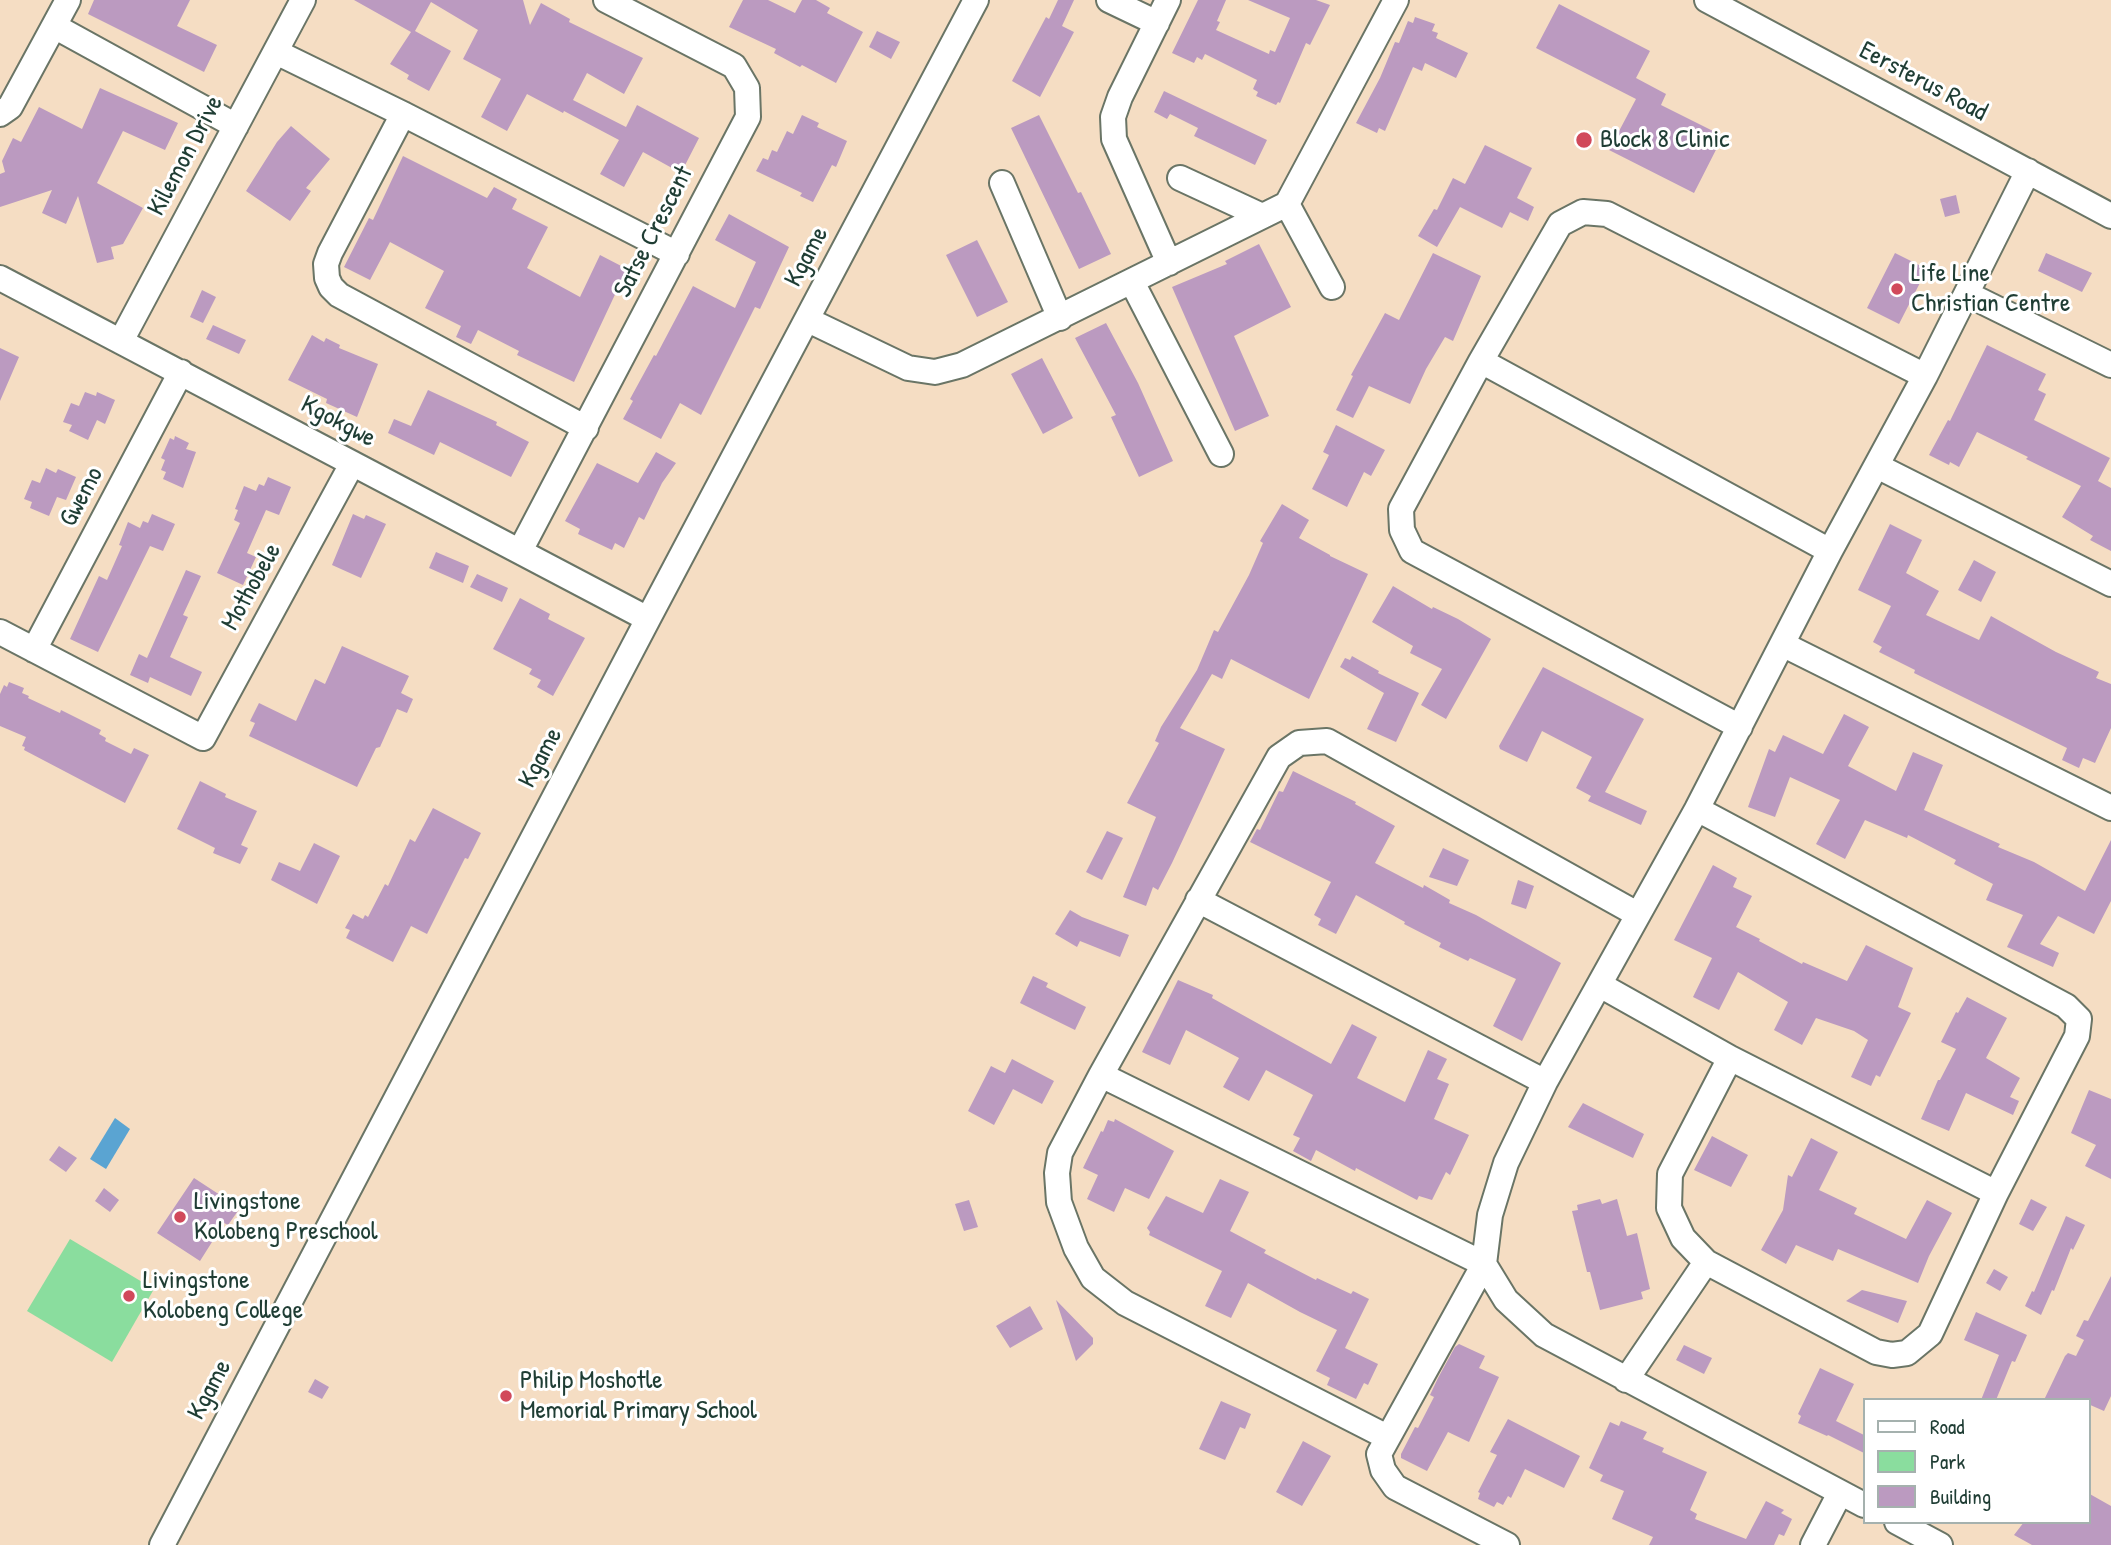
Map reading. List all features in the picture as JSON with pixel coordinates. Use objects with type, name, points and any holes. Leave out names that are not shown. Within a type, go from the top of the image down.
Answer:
[{"type":"street","points":[[0,114],[10,107],[68,0]]},
{"type":"street","name":"Kilemon Drive","points":[[121,341],[303,0]]},
{"type":"street","name":"Satse Crescent","points":[[520,551],[748,117],[747,88],[734,66],[606,0]]},
{"type":"street","name":"Kgame","points":[[162,1545],[976,0]]},
{"type":"street","points":[[1109,0],[1157,23]]},
{"type":"street","points":[[1168,0],[1120,97],[1113,117],[1114,139],[1169,263]]},
{"type":"street","points":[[808,320],[908,368],[935,372],[962,365],[1287,204],[1396,0]]},
{"type":"street","name":"Eersterus Road","points":[[1706,0],[2111,216]]},
{"type":"street","points":[[54,26],[236,126]]},
{"type":"street","points":[[276,52],[677,254]]},
{"type":"street","points":[[403,114],[330,253],[326,264],[331,287],[339,295],[586,428]]},
{"type":"street","points":[[1507,1545],[1395,1487],[1383,1469],[1379,1454],[1484,1264],[1490,1215],[1506,1163],[1545,1082],[1740,727],[1830,551],[1925,376],[2028,171]]},
{"type":"street","points":[[1180,178],[1262,216]]},
{"type":"street","points":[[1002,183],[1060,318]]},
{"type":"street","points":[[1287,204],[1332,287]]},
{"type":"street","points":[[1740,727],[1412,551],[1402,530],[1401,509],[1481,361],[1560,224],[1583,212],[1607,214],[1925,376]]},
{"type":"street","points":[[1132,282],[1221,454]]},
{"type":"street","name":"Kgokgwe","points":[[3,286],[121,341],[648,619]]},
{"type":"street","points":[[1967,294],[2111,366]]},
{"type":"street","points":[[1481,361],[1830,551]]},
{"type":"street","name":"Gwemo","points":[[34,650],[181,372]]},
{"type":"street","name":"Mothobele","points":[[34,650],[203,738],[352,464]]},
{"type":"street","points":[[1877,466],[2111,584]]},
{"type":"street","points":[[0,632],[34,650]]},
{"type":"street","points":[[1783,644],[2111,808]]},
{"type":"street","points":[[1387,1437],[1125,1303],[1093,1278],[1076,1248],[1059,1202],[1057,1173],[1060,1153],[1279,757],[1300,743],[1327,741],[1637,915]]},
{"type":"street","points":[[1697,808],[2066,1006],[2079,1019],[2077,1036],[1996,1193],[1930,1334],[1907,1353],[1892,1355],[1876,1352],[1706,1262],[1683,1238],[1669,1208],[1670,1174],[1731,1058]]},
{"type":"street","points":[[1198,900],[1545,1082]]},
{"type":"street","points":[[1600,985],[1731,1058],[1996,1193]]},
{"type":"street","points":[[1101,1075],[1484,1264],[1506,1300],[1544,1335],[1862,1504]]},
{"type":"street","points":[[1626,1380],[1706,1262]]},
{"type":"street","points":[[1813,1545],[1840,1493]]},
{"type":"street","points":[[1901,1524],[1940,1545]]},
{"type":"green space","points":[[70,1239],[154,1289],[112,1362],[27,1311]]},
{"type":"water","points":[[115,1118],[130,1129],[106,1169],[90,1159]]},
{"type":"building","points":[[94,0],[190,0],[177,26],[217,45],[204,72],[88,14]]},
{"type":"building","points":[[354,0],[523,0],[530,25],[541,3],[570,19],[569,22],[643,58],[624,94],[587,73],[573,100],[626,127],[637,105],[699,138],[681,173],[643,152],[624,187],[600,174],[619,140],[564,111],[563,113],[527,94],[507,131],[481,117],[501,79],[463,59],[478,30],[431,2],[415,31],[451,51],[429,91],[407,79],[409,75],[390,64],[411,32]]},
{"type":"building","points":[[743,0],[768,0],[795,13],[802,0],[816,0],[830,8],[827,13],[863,32],[836,83],[802,65],[800,67],[774,53],[776,49],[729,27]]},
{"type":"building","points":[[1058,0],[1074,0],[1062,26],[1074,32],[1040,97],[1012,81]]},
{"type":"building","points":[[1198,0],[1226,0],[1216,30],[1269,54],[1270,50],[1275,52],[1290,18],[1248,0],[1316,0],[1330,5],[1310,45],[1306,43],[1280,103],[1276,105],[1256,96],[1258,92],[1253,89],[1257,80],[1205,54],[1202,60],[1197,57],[1194,63],[1172,53]]},
{"type":"building","points":[[1559,4],[1650,51],[1636,78],[1666,94],[1661,105],[1723,136],[1694,193],[1609,150],[1636,99],[1536,48]]},
{"type":"building","points":[[1415,17],[1435,24],[1432,31],[1438,33],[1436,38],[1468,53],[1456,78],[1425,63],[1422,71],[1413,67],[1385,131],[1379,128],[1377,133],[1356,123],[1380,78],[1395,42],[1399,43],[1408,21],[1413,23]]},
{"type":"building","points":[[877,31],[900,42],[891,59],[869,47]]},
{"type":"building","points":[[100,88],[178,123],[165,150],[123,131],[97,183],[143,208],[123,244],[111,247],[114,259],[97,263],[78,196],[66,224],[42,213],[52,190],[0,207],[0,174],[5,172],[2,161],[13,138],[21,142],[39,107],[82,129]]},
{"type":"building","points":[[1164,91],[1267,140],[1255,165],[1194,136],[1198,128],[1170,114],[1167,119],[1154,112]]},
{"type":"building","points":[[802,115],[819,123],[817,127],[847,141],[836,167],[832,165],[813,202],[800,196],[802,193],[756,171],[763,158],[768,160],[772,150],[777,152],[787,131],[793,134]]},
{"type":"building","points":[[1039,115],[1111,254],[1079,269],[1011,128]]},
{"type":"building","points":[[291,126],[330,159],[306,188],[311,191],[290,221],[246,191],[277,142]]},
{"type":"building","points":[[1485,145],[1532,168],[1517,198],[1534,207],[1528,221],[1510,212],[1502,228],[1460,207],[1437,247],[1418,236],[1434,209],[1437,210],[1453,178],[1465,184]]},
{"type":"building","points":[[403,156],[487,198],[494,187],[517,199],[512,209],[548,227],[527,268],[580,297],[600,255],[627,269],[574,382],[517,355],[519,351],[478,330],[471,344],[456,337],[461,326],[425,308],[444,271],[390,242],[370,280],[344,267],[369,218],[373,220]]},
{"type":"building","points":[[1956,195],[1960,213],[1945,217],[1940,199]]},
{"type":"building","points":[[729,214],[789,247],[760,309],[755,307],[701,415],[680,403],[661,439],[623,419],[633,401],[630,399],[693,286],[735,308],[756,262],[715,240]]},
{"type":"building","points":[[977,240],[1008,302],[977,317],[946,255]]},
{"type":"building","points":[[1259,244],[1291,307],[1234,336],[1269,416],[1235,431],[1172,287],[1227,264],[1225,261]]},
{"type":"building","points":[[1433,253],[1481,276],[1453,341],[1445,337],[1410,404],[1369,386],[1353,418],[1336,410],[1353,376],[1351,375],[1385,313],[1399,320]]},
{"type":"building","name":"Life Line Christian Centre","points":[[1895,253],[1927,269],[1899,324],[1867,308]]},
{"type":"building","points":[[2046,253],[2092,273],[2082,292],[2038,271]]},
{"type":"building","points":[[202,290],[216,297],[203,323],[190,317]]},
{"type":"building","points":[[1106,323],[1138,383],[1173,461],[1139,477],[1111,417],[1116,415],[1075,338]]},
{"type":"building","points":[[213,325],[246,340],[239,354],[206,339]]},
{"type":"building","points":[[312,335],[324,342],[326,338],[340,345],[339,348],[378,364],[357,417],[326,403],[327,399],[288,380]]},
{"type":"building","points":[[1987,345],[2046,374],[2038,390],[2046,394],[2034,420],[2110,458],[2098,481],[2111,488],[2111,551],[2090,540],[2093,536],[2062,517],[2081,486],[2026,459],[2028,457],[1977,432],[1959,467],[1929,455],[1948,420],[1950,421]]},
{"type":"building","points":[[0,348],[19,357],[0,401]]},
{"type":"building","points":[[1042,358],[1073,418],[1043,434],[1011,374]]},
{"type":"building","points":[[428,390],[497,422],[496,425],[529,442],[511,477],[440,442],[434,455],[388,433],[394,419],[411,426]]},
{"type":"building","points":[[85,392],[96,396],[97,392],[115,400],[105,424],[97,420],[88,440],[69,431],[72,425],[63,422],[71,403],[79,406]]},
{"type":"building","points":[[1336,425],[1385,450],[1371,476],[1364,472],[1347,507],[1312,489],[1329,455],[1323,452]]},
{"type":"building","points":[[175,436],[189,443],[186,449],[196,452],[183,488],[163,479],[166,472],[161,470],[165,460],[161,458],[170,438],[174,440]]},
{"type":"building","points":[[656,452],[676,463],[662,483],[644,520],[639,517],[624,548],[615,543],[612,550],[578,534],[580,529],[565,521],[597,463],[638,483]]},
{"type":"building","points":[[46,468],[56,473],[58,469],[76,477],[66,500],[57,497],[49,516],[30,508],[32,502],[24,499],[32,480],[40,483]]},
{"type":"building","points":[[268,477],[291,487],[279,515],[266,510],[247,553],[256,557],[243,585],[217,573],[240,523],[234,520],[238,510],[235,509],[244,486],[256,491],[259,484],[264,486]]},
{"type":"building","points":[[1282,504],[1309,520],[1299,538],[1368,574],[1309,699],[1231,659],[1222,679],[1212,674],[1180,728],[1225,749],[1172,863],[1158,890],[1153,887],[1146,906],[1123,897],[1156,817],[1127,803],[1159,743],[1155,741],[1161,727],[1197,670],[1214,630],[1218,632],[1249,575],[1263,543],[1260,541]]},
{"type":"building","points":[[152,514],[175,524],[163,551],[150,546],[98,652],[70,639],[99,576],[107,580],[122,546],[119,545],[128,522],[140,528],[143,521],[148,523]]},
{"type":"building","points":[[353,514],[364,519],[366,515],[386,524],[361,578],[332,565]]},
{"type":"building","points":[[1890,524],[1922,540],[1906,573],[1939,591],[1926,615],[1979,640],[1991,616],[2099,672],[2096,678],[2111,684],[2111,728],[2095,763],[2083,758],[2079,768],[2062,760],[2067,748],[1914,673],[1915,670],[1879,652],[1882,647],[1873,642],[1891,606],[1858,590]]},
{"type":"building","points":[[436,552],[469,566],[463,583],[429,568]]},
{"type":"building","points":[[1974,560],[1996,572],[1981,602],[1958,590]]},
{"type":"building","points":[[186,570],[201,576],[183,615],[188,617],[170,657],[202,672],[191,696],[150,677],[148,683],[130,675],[139,654],[147,658]]},
{"type":"building","points":[[477,574],[508,588],[502,602],[470,587]]},
{"type":"building","points":[[1393,586],[1491,639],[1446,719],[1421,705],[1442,669],[1410,653],[1413,646],[1372,622]]},
{"type":"building","points":[[520,598],[550,614],[548,619],[585,638],[553,696],[537,687],[541,680],[529,674],[532,669],[493,649]]},
{"type":"building","points":[[342,646],[409,676],[401,693],[413,699],[407,713],[397,709],[380,747],[376,748],[357,787],[249,736],[255,723],[250,721],[259,703],[296,721],[315,679],[325,684]]},
{"type":"building","points":[[1352,656],[1379,671],[1378,673],[1419,693],[1396,742],[1367,729],[1384,693],[1340,667],[1345,658],[1350,660]]},
{"type":"building","points":[[1543,667],[1644,719],[1605,792],[1647,811],[1641,825],[1588,801],[1591,796],[1576,788],[1592,757],[1542,731],[1527,762],[1500,749],[1499,746]]},
{"type":"building","points":[[9,682],[24,688],[22,693],[29,696],[28,698],[60,713],[61,710],[101,730],[99,734],[106,738],[105,741],[131,754],[134,748],[149,755],[125,803],[24,750],[25,747],[22,746],[26,737],[0,726],[0,694],[4,685],[7,687]]},
{"type":"building","points":[[1844,714],[1869,727],[1848,766],[1896,791],[1913,752],[1943,765],[1924,810],[2000,844],[1998,847],[2034,862],[2085,891],[2111,840],[2111,901],[2094,934],[2058,916],[2040,944],[2059,953],[2053,967],[2007,947],[2023,915],[1986,900],[1993,884],[1954,864],[1956,860],[1908,835],[1907,838],[1865,820],[1845,859],[1816,844],[1840,800],[1790,777],[1775,817],[1748,807],[1769,749],[1775,752],[1783,735],[1823,754]]},
{"type":"building","points":[[1293,771],[1356,802],[1355,804],[1395,826],[1375,863],[1423,888],[1424,885],[1450,900],[1449,903],[1476,915],[1561,963],[1522,1041],[1493,1026],[1516,979],[1439,947],[1441,943],[1356,895],[1336,934],[1318,925],[1321,919],[1314,915],[1331,882],[1250,842],[1257,829],[1260,830],[1279,791],[1283,792]]},
{"type":"building","points":[[200,781],[226,794],[225,797],[257,811],[241,845],[248,848],[240,864],[213,853],[215,848],[177,829]]},
{"type":"building","points":[[433,808],[481,833],[468,859],[465,858],[427,934],[411,926],[393,962],[346,938],[350,930],[345,928],[353,914],[363,919],[365,915],[368,917],[385,884],[388,886],[410,839],[415,842]]},
{"type":"building","points":[[1107,831],[1123,838],[1102,880],[1086,872]]},
{"type":"building","points":[[314,843],[340,856],[317,904],[271,880],[279,862],[300,871]]},
{"type":"building","points":[[1443,848],[1469,860],[1457,886],[1429,877]]},
{"type":"building","points":[[1713,865],[1737,878],[1733,887],[1752,896],[1736,927],[1802,964],[1803,962],[1847,981],[1866,945],[1913,968],[1898,1007],[1911,1013],[1880,1077],[1876,1075],[1871,1086],[1851,1077],[1868,1040],[1854,1031],[1816,1018],[1802,1045],[1774,1030],[1788,1002],[1738,972],[1719,1010],[1693,997],[1712,958],[1674,940]]},
{"type":"building","points":[[1518,880],[1534,886],[1526,909],[1511,904]]},
{"type":"building","points":[[1070,910],[1129,935],[1120,957],[1080,941],[1077,947],[1055,934]]},
{"type":"building","points":[[1033,976],[1048,983],[1046,987],[1086,1007],[1075,1030],[1020,1003]]},
{"type":"building","points":[[1178,980],[1213,995],[1212,998],[1331,1064],[1352,1024],[1377,1037],[1357,1078],[1405,1102],[1428,1050],[1447,1059],[1437,1079],[1449,1084],[1434,1119],[1469,1135],[1450,1175],[1446,1172],[1432,1200],[1419,1196],[1417,1200],[1316,1150],[1311,1161],[1293,1151],[1300,1138],[1293,1135],[1313,1095],[1266,1070],[1249,1101],[1223,1087],[1239,1058],[1186,1030],[1170,1065],[1142,1052]]},
{"type":"building","points":[[1967,997],[2007,1018],[1986,1058],[2020,1078],[2010,1097],[2019,1101],[2013,1115],[1966,1093],[1949,1131],[1921,1119],[1938,1080],[1956,1049],[1941,1042]]},
{"type":"building","points":[[1012,1059],[1054,1081],[1042,1104],[1013,1089],[994,1125],[968,1111],[991,1066],[1005,1073]]},
{"type":"building","points":[[2089,1090],[2111,1099],[2111,1179],[2085,1166],[2096,1145],[2071,1133]]},
{"type":"building","points":[[1583,1103],[1644,1134],[1633,1158],[1568,1127]]},
{"type":"building","points":[[1115,1119],[1174,1151],[1149,1199],[1125,1188],[1114,1212],[1087,1199],[1098,1175],[1083,1168],[1108,1120],[1114,1122]]},
{"type":"building","points":[[1712,1136],[1748,1155],[1731,1187],[1694,1170]]},
{"type":"building","points":[[1811,1138],[1838,1152],[1819,1190],[1857,1208],[1854,1214],[1906,1239],[1927,1200],[1952,1213],[1918,1283],[1838,1249],[1833,1261],[1796,1245],[1786,1264],[1761,1250],[1783,1210],[1788,1175],[1792,1177]]},
{"type":"building","points":[[59,1146],[77,1158],[66,1172],[49,1160]]},
{"type":"building","name":"Livingstone Kolobeng Preschool","points":[[194,1178],[240,1208],[228,1225],[224,1223],[200,1261],[157,1233]]},
{"type":"building","points":[[1220,1179],[1249,1192],[1230,1231],[1266,1250],[1264,1253],[1316,1280],[1317,1278],[1351,1294],[1353,1291],[1369,1299],[1345,1348],[1378,1364],[1368,1385],[1364,1383],[1356,1399],[1327,1385],[1330,1378],[1316,1371],[1337,1330],[1248,1283],[1231,1318],[1205,1306],[1222,1271],[1149,1235],[1147,1228],[1166,1196],[1203,1213]]},
{"type":"building","points":[[104,1188],[119,1200],[110,1212],[95,1201]]},
{"type":"building","points":[[1600,1199],[1602,1204],[1617,1199],[1627,1236],[1637,1233],[1650,1289],[1641,1292],[1643,1299],[1600,1310],[1590,1272],[1587,1272],[1572,1211],[1578,1210],[1577,1205]]},
{"type":"building","points":[[2031,1199],[2047,1207],[2033,1231],[2019,1224]]},
{"type":"building","points":[[969,1200],[978,1227],[964,1231],[955,1204]]},
{"type":"building","points":[[2066,1216],[2085,1225],[2073,1250],[2071,1248],[2041,1315],[2025,1306],[2032,1291],[2034,1292]]},
{"type":"building","points":[[1994,1269],[2008,1277],[2000,1291],[1986,1283]]},
{"type":"building","points":[[2111,1276],[2111,1396],[2104,1411],[2090,1405],[2090,1398],[2045,1398],[2065,1356],[2068,1353],[2076,1356],[2084,1340],[2076,1336],[2084,1320],[2088,1321]]},
{"type":"building","points":[[1862,1290],[1907,1301],[1898,1323],[1846,1301]]},
{"type":"building","points":[[1056,1300],[1093,1338],[1093,1344],[1076,1361]]},
{"type":"building","points":[[1030,1306],[1043,1329],[1010,1348],[996,1326]]},
{"type":"building","points":[[1976,1312],[2027,1335],[2015,1362],[2012,1361],[1997,1398],[1982,1398],[1999,1355],[1964,1340]]},
{"type":"building","points":[[1459,1344],[1485,1356],[1479,1368],[1499,1377],[1469,1442],[1448,1432],[1427,1471],[1401,1458],[1401,1454],[1415,1427],[1418,1428],[1434,1397],[1430,1395],[1438,1378]]},
{"type":"building","points":[[1684,1345],[1712,1358],[1704,1374],[1676,1360]]},
{"type":"building","points":[[1820,1368],[1854,1384],[1836,1421],[1862,1434],[1862,1452],[1798,1423],[1801,1416],[1798,1414]]},
{"type":"building","points":[[315,1379],[329,1387],[322,1399],[308,1392]]},
{"type":"building","points":[[1221,1401],[1251,1414],[1245,1429],[1240,1427],[1225,1460],[1199,1449]]},
{"type":"building","points":[[1508,1419],[1580,1456],[1564,1488],[1525,1469],[1511,1498],[1508,1496],[1503,1505],[1497,1502],[1494,1507],[1478,1499],[1478,1492],[1497,1455],[1490,1452]]},
{"type":"building","points":[[1621,1421],[1647,1432],[1643,1439],[1664,1448],[1662,1452],[1707,1472],[1690,1510],[1697,1514],[1695,1519],[1746,1539],[1766,1501],[1784,1510],[1781,1513],[1792,1519],[1784,1536],[1779,1534],[1774,1545],[1649,1545],[1653,1537],[1612,1519],[1624,1491],[1600,1481],[1603,1475],[1589,1468],[1610,1422],[1619,1426]]},
{"type":"building","points":[[1303,1441],[1331,1456],[1302,1506],[1276,1492]]},
{"type":"building","points":[[2090,1494],[2111,1506],[2111,1545],[2032,1545],[2014,1535],[2022,1524],[2090,1524]]},
{"type":"place","name":"Block 8 Clinic","points":[[1584,140]]},
{"type":"place","name":"Life Line Christian Centre","points":[[1897,289]]},
{"type":"place","name":"Livingstone Kolobeng Preschool","points":[[180,1217]]},
{"type":"place","name":"Livingstone Kolobeng College","points":[[129,1296]]},
{"type":"place","name":"Philip Moshotle Memorial Primary School","points":[[506,1396]]}]
